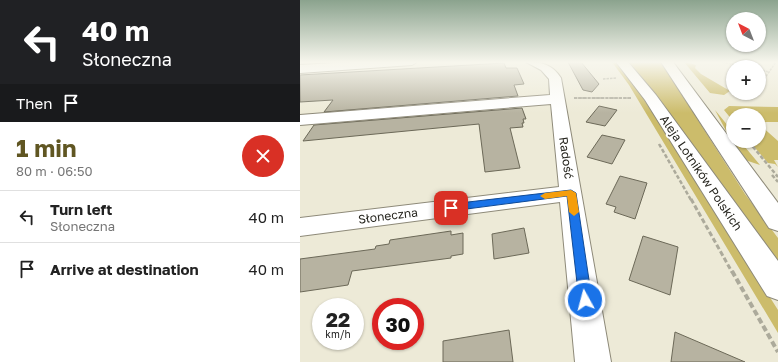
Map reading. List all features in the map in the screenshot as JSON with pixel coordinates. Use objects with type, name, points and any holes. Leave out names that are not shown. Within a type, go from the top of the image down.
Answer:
[{"type":"street","name":"Radość","points":[[555,79],[593,362]]},
{"type":"street","name":"Aleja Lotników Polskich","points":[[631,79],[651,98],[778,286]]},
{"type":"street","points":[[679,79],[778,222]]},
{"type":"street","points":[[300,120],[558,99]]},
{"type":"street","name":"Słoneczna","points":[[300,227],[571,193]]},
{"type":"path","points":[[628,91],[635,103]]},
{"type":"path","points":[[558,99],[632,98]]},
{"type":"path","points":[[656,139],[778,352]]},
{"type":"path","points":[[754,148],[778,177]]},
{"type":"shaded area","points":[[624,79],[629,79],[643,98],[778,310],[778,333]]},
{"type":"shaded area","points":[[642,79],[672,79],[745,194],[778,238],[778,264],[661,101]]},
{"type":"shaded area","points":[[698,79],[709,79],[726,89],[726,94],[724,95],[710,93]]},
{"type":"shaded area","points":[[729,106],[778,107],[778,122],[766,122],[766,108],[726,108]]},
{"type":"shaded area","points":[[715,110],[726,123],[726,131]]},
{"type":"shaded area","points":[[766,130],[778,141],[778,160],[774,160],[778,167],[775,164],[768,163],[755,148],[766,148]]},
{"type":"shaded area","points":[[736,148],[746,148],[760,165],[745,160]]},
{"type":"building","points":[[300,79],[522,79],[524,84],[514,85],[518,96],[324,112],[333,100],[300,102]]},
{"type":"building","points":[[577,79],[595,79],[599,84],[592,92],[583,90]]},
{"type":"building","points":[[599,106],[617,110],[605,126],[586,122]]},
{"type":"building","points":[[522,108],[526,119],[523,119],[523,127],[510,128],[520,168],[485,172],[479,124],[303,141],[314,125]]},
{"type":"building","points":[[602,135],[625,140],[612,164],[587,157]]},
{"type":"building","points":[[620,176],[647,183],[635,219],[614,212],[616,207],[606,204]]},
{"type":"building","points":[[524,228],[529,253],[494,259],[492,234]]},
{"type":"building","points":[[451,231],[451,235],[463,233],[463,254],[451,256],[451,258],[352,271],[348,285],[300,292],[300,259],[375,249],[376,246],[389,244],[390,240]]},
{"type":"building","points":[[643,236],[678,247],[670,295],[629,280]]},
{"type":"building","points":[[509,330],[513,362],[443,362],[443,341]]},
{"type":"building","points":[[675,332],[745,362],[671,362]]},
{"type":"slow traffic","points":[[545,196],[571,193],[574,212]]},
{"type":"route","points":[[451,208],[571,193],[585,300]]}]
